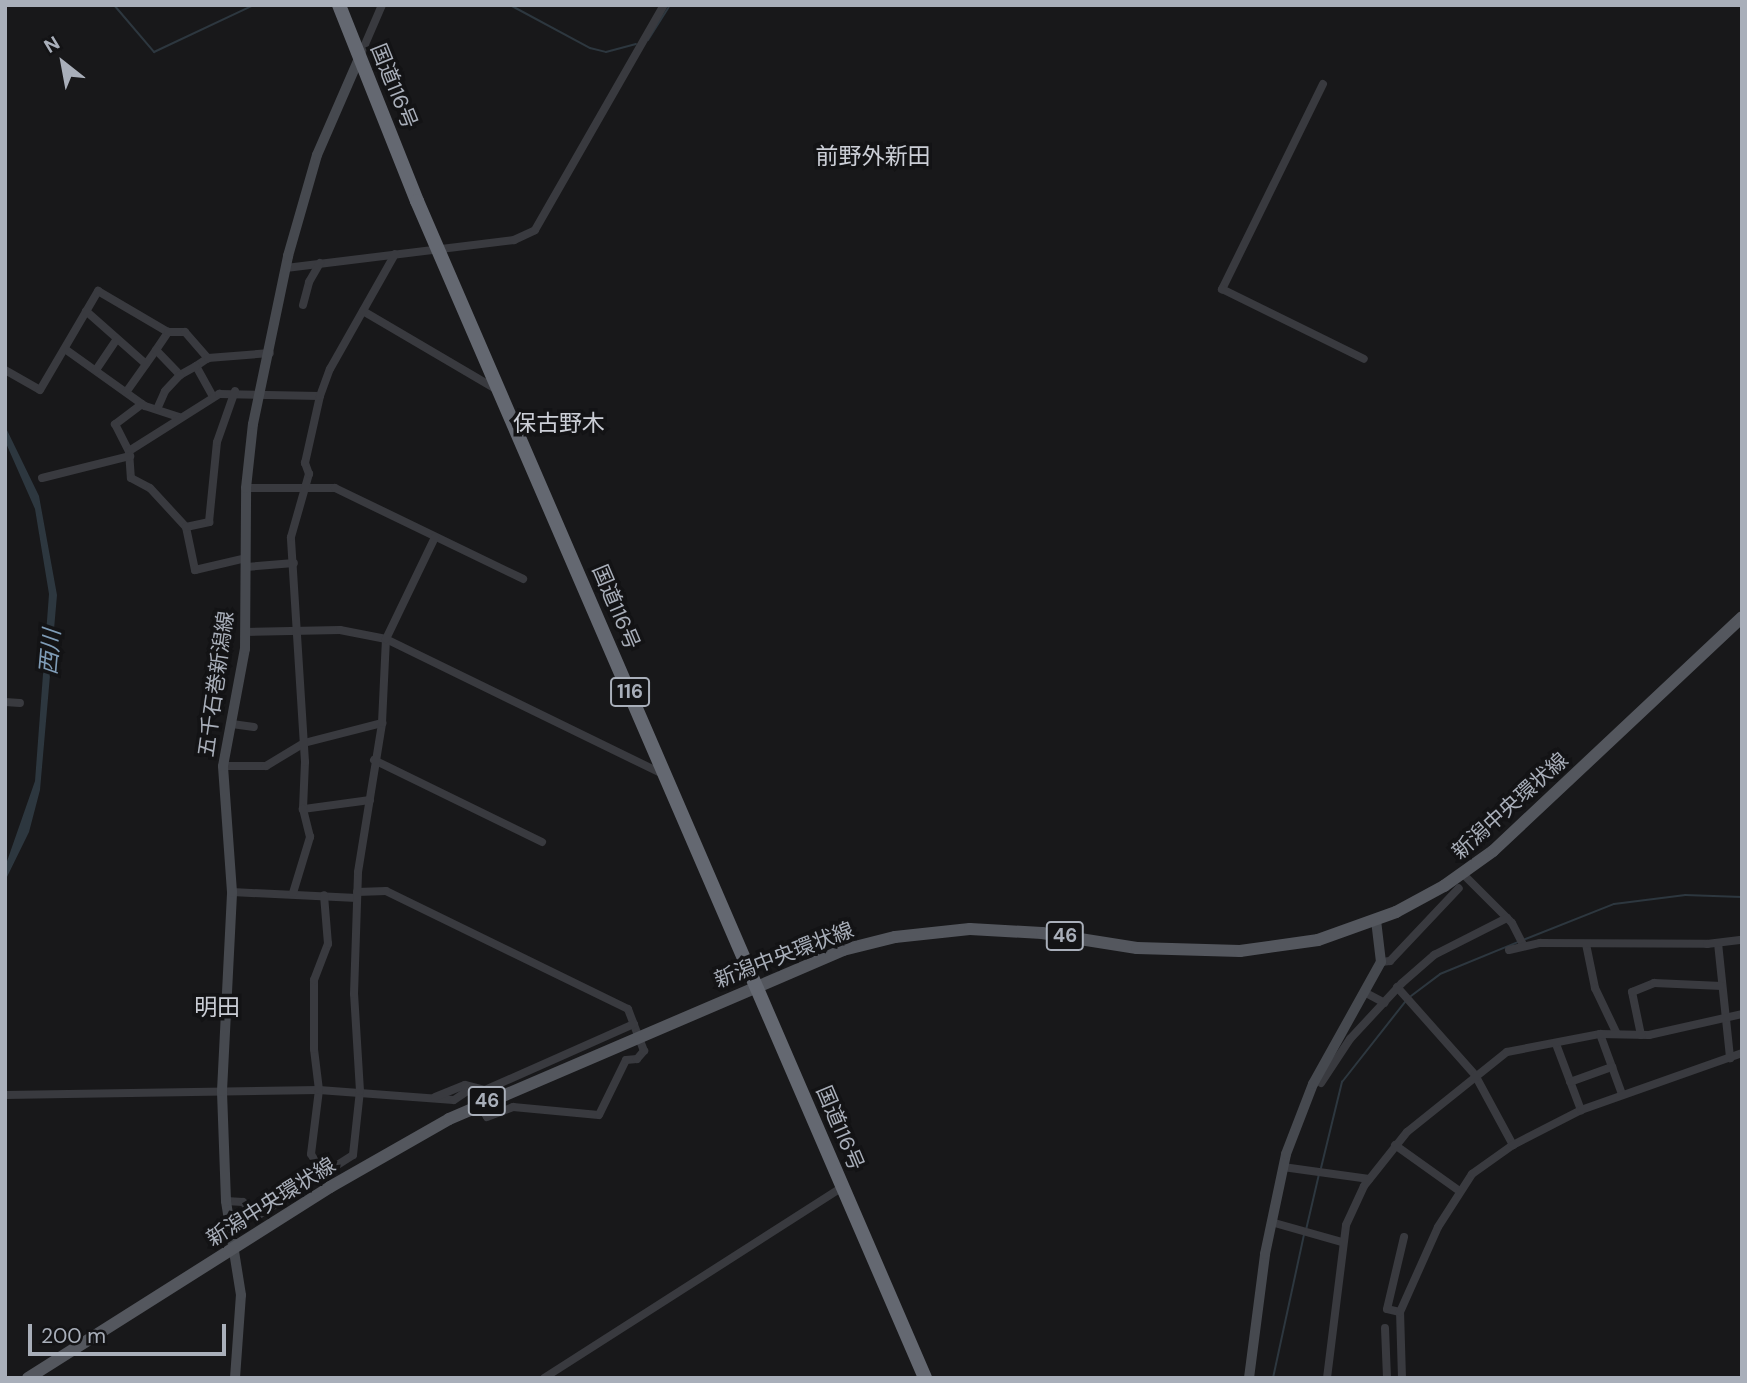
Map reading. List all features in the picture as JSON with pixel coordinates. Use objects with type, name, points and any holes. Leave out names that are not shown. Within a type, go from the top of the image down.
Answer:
[{"type":"highway","name":"国道116号","points":[[339,5],[500,390],[925,1378]]},
{"type":"main road","name":"五千石巻新潟線","points":[[235,1378],[241,1295],[226,1201],[222,1091],[232,892],[223,766],[246,632],[246,488],[260,393],[286,268],[317,155],[360,56]]},
{"type":"main road","name":"新潟中央環状線","points":[[28,1378],[397,1147],[637,1029],[843,950],[937,930],[1004,929],[1137,948],[1240,951],[1318,940],[1376,920],[1463,874],[1493,851],[1742,617]]},
{"type":"main road","points":[[1249,1378],[1271,1222],[1283,1167],[1313,1084],[1366,993],[1381,961],[1382,942],[1376,920]]},
{"type":"street","points":[[360,56],[382,5]]},
{"type":"street","points":[[286,268],[514,240],[535,230],[664,5]]},
{"type":"street","points":[[1323,84],[1222,289],[1364,359]]},
{"type":"street","points":[[293,893],[310,837],[303,809],[304,743],[292,537],[307,486],[309,474],[305,463],[320,396],[363,311],[396,254]]},
{"type":"street","points":[[303,305],[320,263]]},
{"type":"street","points":[[5,370],[40,390],[98,291],[168,332],[185,332],[208,358]]},
{"type":"street","points":[[86,311],[146,364]]},
{"type":"street","points":[[363,311],[500,390]]},
{"type":"street","points":[[127,391],[168,332]]},
{"type":"street","points":[[96,370],[117,339]]},
{"type":"street","points":[[65,349],[142,404],[158,407],[180,417]]},
{"type":"street","points":[[156,350],[180,375]]},
{"type":"street","points":[[158,407],[165,391],[180,375],[208,358],[270,353]]},
{"type":"street","points":[[195,366],[214,397]]},
{"type":"street","points":[[42,478],[129,453],[214,397],[235,391],[320,396]]},
{"type":"street","points":[[186,527],[209,522],[217,442],[235,391]]},
{"type":"street","points":[[142,404],[115,425],[129,453],[131,478],[150,488],[186,527],[195,569],[246,562],[294,563]]},
{"type":"street","points":[[246,488],[335,488],[523,579]]},
{"type":"street","points":[[226,1201],[243,1202],[256,1217],[353,1155],[360,1091],[354,994],[357,895],[374,760],[382,723],[386,639],[435,537]]},
{"type":"street","points":[[246,632],[340,631],[386,639],[666,775]]},
{"type":"street","points":[[5,702],[20,703]]},
{"type":"street","points":[[223,766],[266,766],[304,743],[382,723]]},
{"type":"street","points":[[232,724],[254,727]]},
{"type":"street","points":[[374,760],[542,842]]},
{"type":"street","points":[[303,809],[370,800]]},
{"type":"street","points":[[1463,874],[1507,918],[1523,945]]},
{"type":"street","points":[[1381,961],[1390,961],[1459,888]]},
{"type":"street","points":[[5,1095],[319,1090],[454,1100],[469,1090],[487,1117],[513,1107],[599,1115],[626,1060],[637,1059],[644,1051],[628,1009],[386,891],[357,895],[232,892]]},
{"type":"street","points":[[323,1174],[311,1154],[319,1090],[314,1049],[314,980],[328,944],[324,895]]},
{"type":"street","points":[[1321,1083],[1350,1039],[1397,988],[1434,955],[1507,918]]},
{"type":"street","points":[[1509,950],[1523,945],[1718,943],[1742,940]]},
{"type":"street","points":[[1718,943],[1730,1058]]},
{"type":"street","points":[[1586,944],[1595,988],[1616,1032]]},
{"type":"street","points":[[1641,1035],[1632,992],[1654,983],[1722,986]]},
{"type":"street","points":[[1397,988],[1475,1075],[1513,1145]]},
{"type":"street","points":[[1366,993],[1385,1003]]},
{"type":"street","points":[[1327,1378],[1342,1242],[1369,1179],[1395,1145],[1475,1075],[1507,1052],[1600,1034],[1616,1032],[1641,1035],[1742,1014]]},
{"type":"street","points":[[432,1098],[465,1085],[485,1090],[637,1029]]},
{"type":"street","points":[[1600,1034],[1622,1094]]},
{"type":"street","points":[[1556,1044],[1581,1110]]},
{"type":"street","points":[[1402,1378],[1400,1312],[1458,1190],[1513,1145],[1581,1110],[1742,1053]]},
{"type":"street","points":[[1570,1082],[1612,1067]]},
{"type":"street","points":[[1395,1145],[1458,1190]]},
{"type":"street","points":[[1283,1167],[1369,1179]]},
{"type":"street","points":[[544,1378],[843,1187]]},
{"type":"street","points":[[1271,1222],[1342,1242]]},
{"type":"street","points":[[1400,1312],[1387,1309],[1404,1237]]},
{"type":"street","points":[[1385,1328],[1387,1378]]},
{"type":"water","name":"西川","points":[[5,426],[39,496],[57,595],[40,790],[29,832],[5,881],[5,867],[35,781],[49,594],[35,509],[5,441]]},
{"type":"waterway","points":[[114,5],[154,52],[254,5]]},
{"type":"waterway","points":[[510,5],[590,48],[606,52],[636,44]]},
{"type":"waterway","points":[[648,40],[670,5]]},
{"type":"waterway","points":[[1523,940],[1614,904],[1685,895],[1742,897]]},
{"type":"waterway","points":[[1411,996],[1440,974],[1518,942]]},
{"type":"waterway","points":[[1321,1168],[1342,1082],[1405,1002]]},
{"type":"waterway","points":[[1306,1230],[1319,1174]]},
{"type":"waterway","points":[[1273,1378],[1304,1235]]},
{"type":"district","name":"前野外新田","points":[[873,156]]},
{"type":"district","name":"保古野木","points":[[559,423]]},
{"type":"district","name":"明田","points":[[217,1007]]}]
